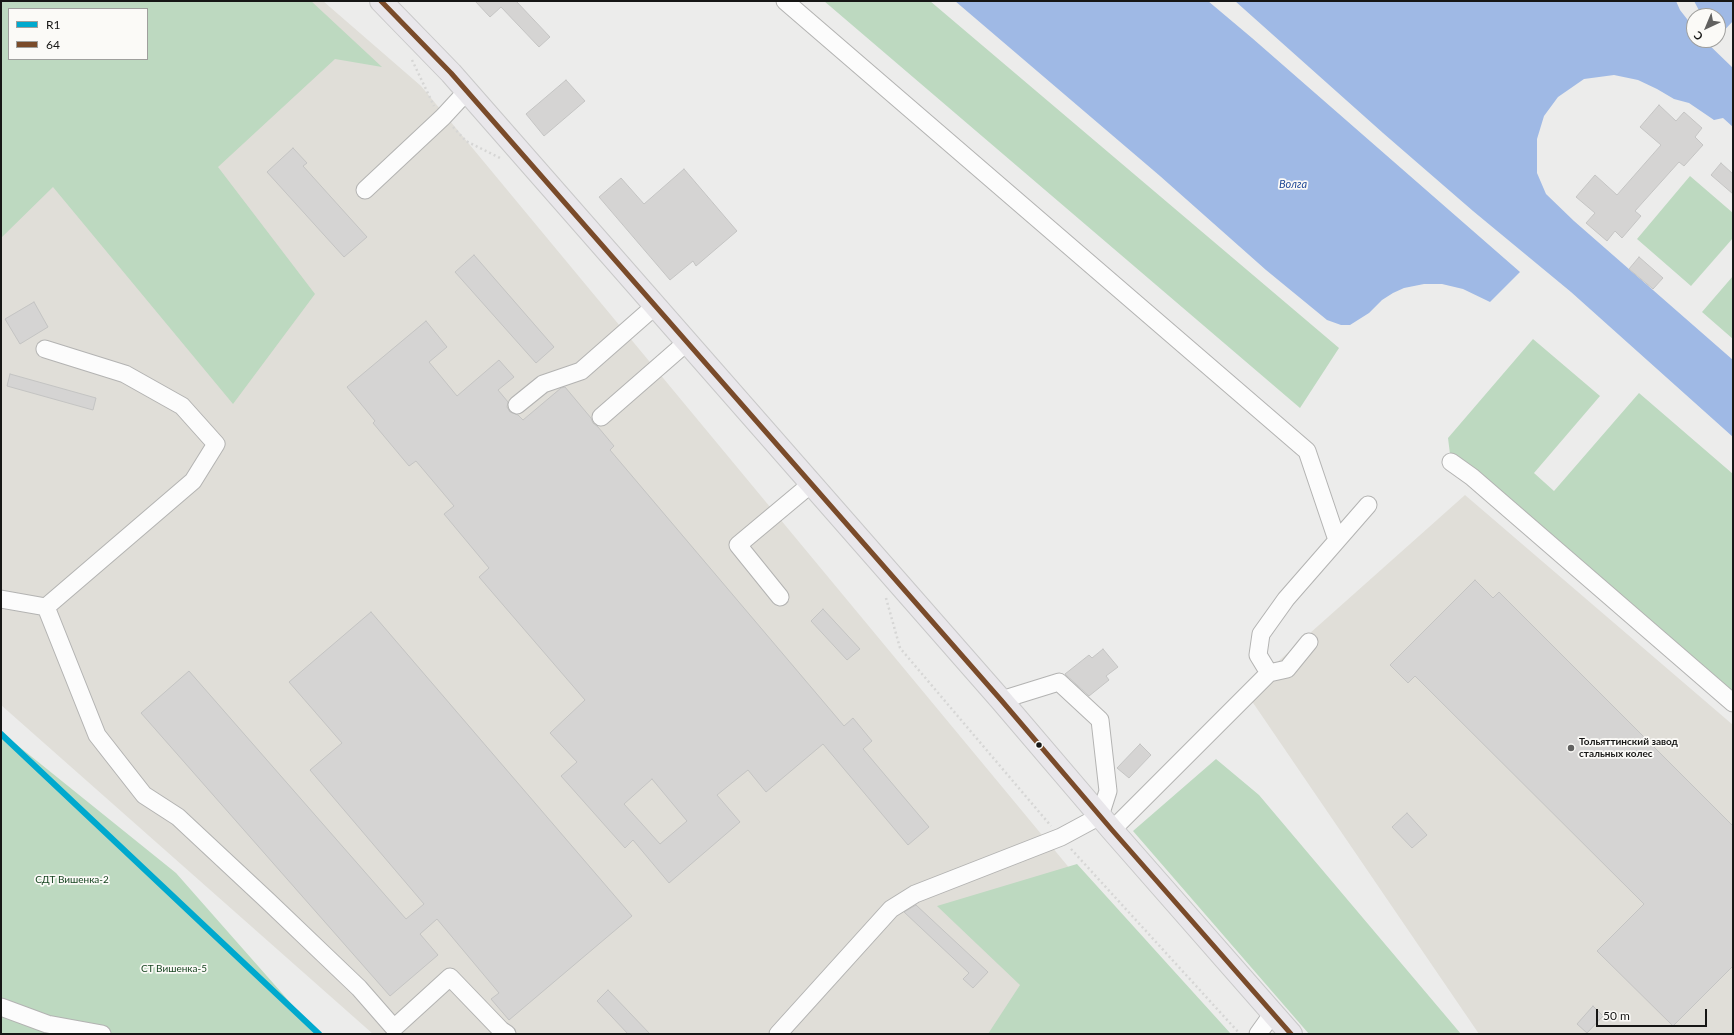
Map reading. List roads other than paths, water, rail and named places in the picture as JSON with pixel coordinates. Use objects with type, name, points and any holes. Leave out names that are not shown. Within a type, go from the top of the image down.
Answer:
[{"type":"main road","points":[[381,1],[467,91],[1001,700],[1106,823],[1291,1034]]},
{"type":"street","points":[[785,1],[1307,451],[1337,540]]},
{"type":"street","points":[[365,190],[443,117],[467,91]]},
{"type":"street","points":[[517,405],[543,384],[581,371],[655,306]]},
{"type":"street","points":[[601,417],[687,342]]},
{"type":"street","points":[[44,349],[125,374],[182,406],[216,444],[193,481],[46,607]]},
{"type":"street","points":[[1451,462],[1472,476],[1733,703]]},
{"type":"street","points":[[780,597],[738,545],[811,484]]},
{"type":"street","points":[[1269,673],[1258,655],[1261,634],[1286,599],[1368,505]]},
{"type":"street","points":[[1,599],[46,607]]},
{"type":"street","points":[[46,607],[97,735],[144,795],[178,817],[359,988],[394,1028],[450,977],[501,1030],[507,1034]]},
{"type":"street","points":[[778,1034],[890,909],[915,894],[1061,837],[1106,823],[1269,673],[1287,669],[1310,642]]},
{"type":"street","points":[[1001,700],[1059,682],[1100,720],[1108,791],[1106,823]]},
{"type":"street","points":[[1,1007],[41,1029],[102,1034]]},
{"type":"street","points":[[1258,1034],[1273,1013]]},
{"type":"water","name":"Волга","points":[[955,1],[1208,1],[1520,272],[1490,302],[1463,289],[1442,284],[1424,284],[1404,288],[1393,293],[1382,300],[1369,313],[1350,325],[1341,325],[1327,320],[1266,270],[1160,176]]},
{"type":"water","points":[[1235,1],[1676,1],[1686,18],[1686,48],[1712,48],[1733,68],[1733,127],[1723,118],[1714,120],[1689,103],[1674,99],[1638,80],[1614,75],[1584,79],[1558,97],[1544,116],[1537,139],[1537,173],[1546,194],[1574,221],[1733,360],[1733,437],[1571,292],[1473,211]]},
{"type":"water","points":[[1694,1],[1733,1],[1733,21],[1726,28],[1726,8],[1698,8]]},
{"type":"place","name":"Тольяттинский завод стальных колес","points":[[1571,748]]},
{"type":"park label","name":"СДТ Вишенка-2","points":[[72,880]]},
{"type":"park label","name":"СТ Вишенка-5","points":[[174,969]]}]
